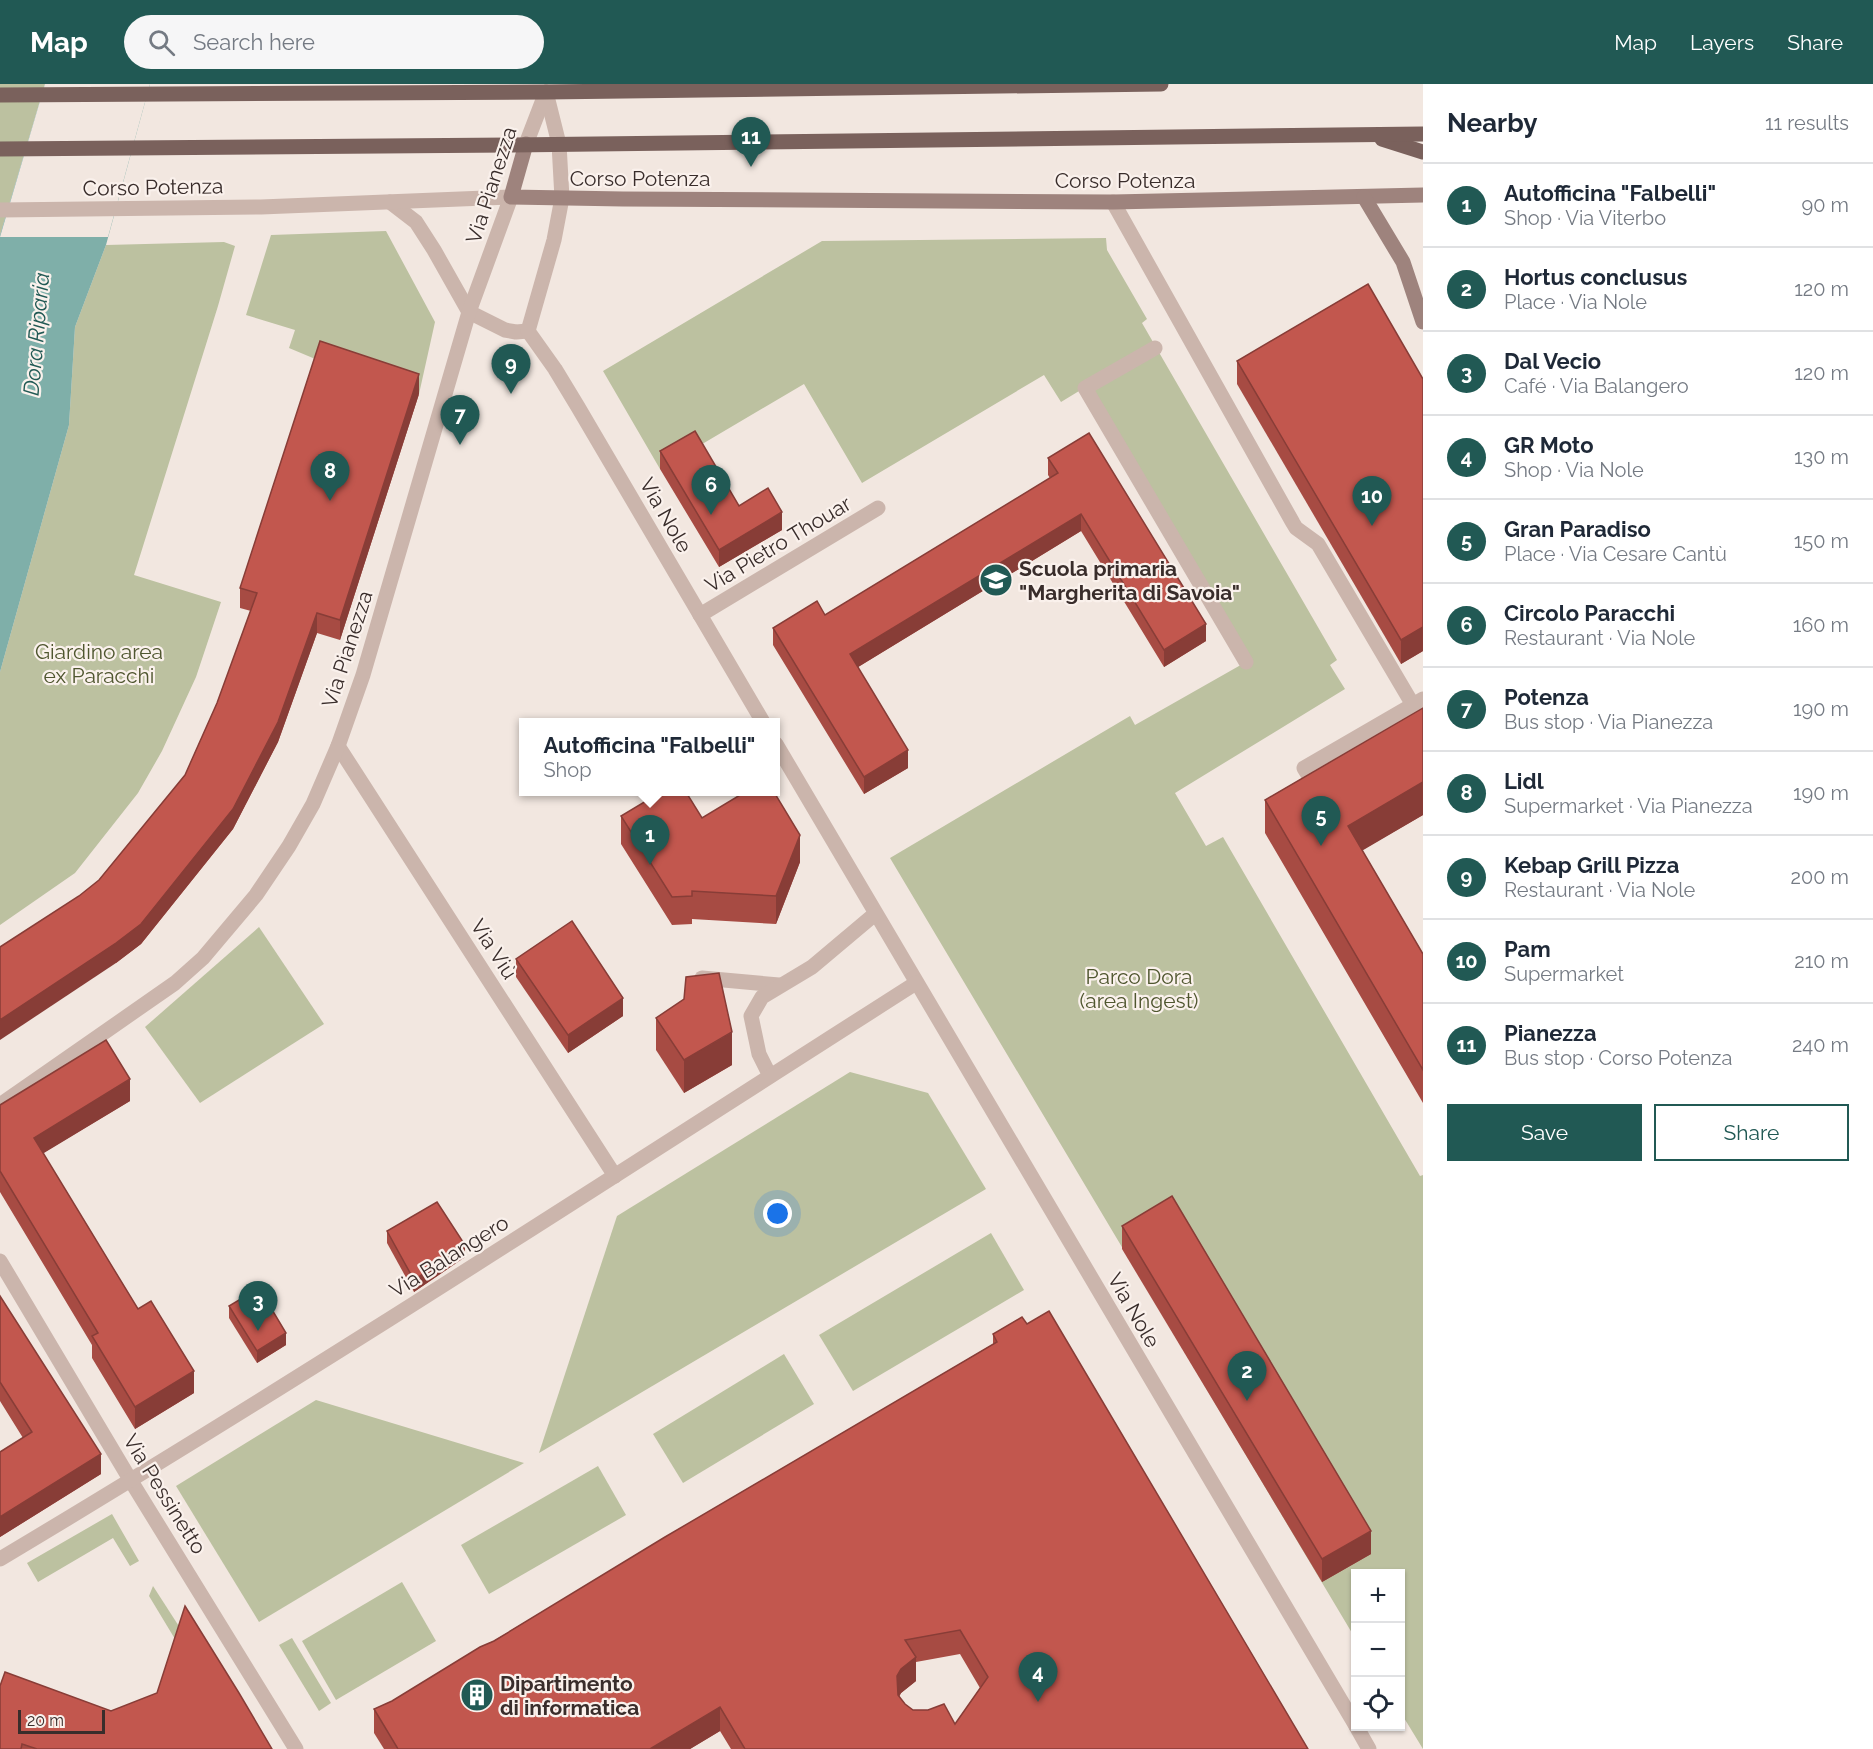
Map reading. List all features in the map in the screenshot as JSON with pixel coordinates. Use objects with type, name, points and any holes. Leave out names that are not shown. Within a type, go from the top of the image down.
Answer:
[{"type":"main road","points":[[0,95],[547,88],[1161,84]]},
{"type":"main road","points":[[1368,134],[1423,152]]},
{"type":"main road","name":"Corso Potenza","points":[[0,149],[1423,134]]},
{"type":"main road","name":"Via Pianezza","points":[[511,197],[526,144]]},
{"type":"main road","name":"Corso Potenza","points":[[511,197],[1113,201],[1423,195]]},
{"type":"main road","points":[[1364,197],[1403,262],[1423,322]]},
{"type":"street","points":[[390,202],[416,222],[470,312],[505,330],[528,331],[554,240],[562,198],[559,144],[547,88]]},
{"type":"street","name":"Via Pianezza","points":[[526,144],[547,88]]},
{"type":"street","name":"Via Pianezza","points":[[0,1105],[166,989],[203,958],[256,896],[290,846],[313,804],[338,746],[363,675],[470,312],[511,197]]},
{"type":"street","name":"Corso Potenza","points":[[0,210],[225,207],[511,197]]},
{"type":"street","points":[[1113,201],[1296,528],[1318,544],[1418,702],[1304,768],[1312,781]]},
{"type":"street","name":"Via Nole","points":[[528,331],[578,407],[760,718]]},
{"type":"street","points":[[1155,348],[1085,388],[1246,662]]},
{"type":"street","name":"Via Pietro Thouar","points":[[700,615],[878,508]]},
{"type":"street","name":"Via Viù","points":[[338,746],[615,1176]]},
{"type":"street","name":"Via Nole","points":[[780,751],[1351,1718]]},
{"type":"street","points":[[770,1076],[759,1054],[751,1016],[762,997],[812,967],[876,914]]},
{"type":"street","points":[[690,977],[779,985]]},
{"type":"street","name":"Via Balangero","points":[[0,1559],[131,1481],[916,983]]},
{"type":"street","name":"Via Pessinetto","points":[[0,1261],[131,1481],[296,1749]]},
{"type":"street","name":"Via Nole","points":[[1359,1731],[1369,1749]]},
{"type":"green space","points":[[0,84],[45,84],[0,235]]},
{"type":"green space","points":[[386,231],[435,322],[419,394],[320,361],[289,348],[295,330],[246,315],[271,235]]},
{"type":"green space","name":"Parco Dora (area Ingest)","points":[[1106,238],[1107,250],[1147,319],[1142,323],[1337,660],[1330,665],[1345,689],[1175,793],[1206,846],[1223,837],[1420,1176],[1423,1175],[1423,1749],[1405,1720],[1405,1569],[1351,1569],[1351,1631],[890,858],[1130,716],[1135,725],[1246,662],[1084,388],[1061,402],[1044,375],[862,483],[804,384],[660,469],[603,371],[822,241]]},
{"type":"green space","name":"Giardino area ex Paracchi","points":[[224,242],[235,246],[134,575],[221,602],[196,677],[162,751],[138,793],[75,873],[0,925],[0,672],[69,425],[75,327],[106,245]]},
{"type":"green space","points":[[259,927],[324,1024],[200,1103],[145,1027]]},
{"type":"green space","points":[[850,1072],[928,1093],[986,1189],[539,1453],[617,1216]]},
{"type":"green space","points":[[991,1233],[1024,1290],[853,1391],[819,1335]]},
{"type":"green space","points":[[784,1354],[814,1404],[683,1483],[653,1434]]},
{"type":"green space","points":[[316,1400],[524,1463],[259,1622],[176,1486]]},
{"type":"green space","points":[[598,1466],[626,1515],[489,1594],[461,1545]]},
{"type":"green space","points":[[112,1514],[139,1561],[130,1566],[113,1538],[38,1582],[27,1563]]},
{"type":"green space","points":[[402,1582],[436,1641],[336,1700],[302,1641]]},
{"type":"green space","points":[[153,1586],[182,1631],[178,1644],[149,1596]]},
{"type":"green space","points":[[292,1638],[331,1703],[319,1711],[279,1645]]},
{"type":"water","name":"Dora Riparia","points":[[45,84],[150,84],[106,245],[75,327],[69,425],[0,672],[0,235]]},
{"type":"pier","points":[[45,84],[150,84],[108,237],[0,237]]},
{"type":"building","points":[[1368,284],[1423,379],[1423,627],[1401,640],[1237,361]]},
{"type":"building","points":[[320,341],[419,374],[340,620],[317,613],[278,722],[233,809],[141,924],[0,1020],[0,947],[79,896],[99,880],[185,775],[217,703],[257,593],[240,588]]},
{"type":"building","points":[[695,431],[739,506],[768,488],[782,512],[719,550],[660,451]]},
{"type":"building","points":[[1089,433],[1206,624],[1164,650],[1081,514],[850,654],[908,750],[864,777],[773,628],[817,601],[825,615],[1058,473],[1048,458]]},
{"type":"building","points":[[1423,708],[1423,782],[1348,826],[1423,954],[1423,1070],[1265,800]]},
{"type":"building","points":[[654,796],[688,796],[702,818],[738,796],[776,796],[800,835],[776,896],[692,891],[692,896],[672,897],[621,816]]},
{"type":"building","points":[[572,921],[623,998],[568,1035],[516,959]]},
{"type":"building","points":[[719,973],[732,1032],[684,1060],[656,1018],[684,999],[686,977]]},
{"type":"building","points":[[106,1040],[130,1079],[34,1138],[138,1309],[151,1301],[194,1371],[135,1407],[92,1336],[98,1333],[0,1171],[0,1105]]},
{"type":"building","points":[[1172,1196],[1371,1531],[1322,1559],[1122,1226]]},
{"type":"building","points":[[437,1202],[465,1245],[414,1280],[387,1231]]},
{"type":"building","points":[[259,1288],[286,1333],[257,1351],[229,1306]]},
{"type":"building","points":[[0,1296],[101,1454],[0,1517],[0,1452],[32,1432],[0,1382]]},
{"type":"building","points":[[1049,1311],[1308,1749],[745,1749],[720,1707],[650,1749],[398,1749],[374,1709],[392,1701],[480,1647],[494,1641],[665,1537],[997,1342],[993,1334],[1022,1317],[1027,1324]],"holes":[[[960,1630],[988,1677],[955,1724],[944,1704],[928,1710],[913,1710],[898,1695],[897,1676],[901,1669],[916,1657],[905,1640]]]},
{"type":"building","points":[[185,1606],[272,1749],[37,1749],[22,1744],[21,1749],[0,1749],[0,1686],[5,1672],[111,1711],[157,1693]]},
{"type":"place","name":"Pianezza","points":[[751,167]]},
{"type":"place","name":"Kebap Grill Pizza","points":[[511,394]]},
{"type":"place","name":"Potenza","points":[[460,445]]},
{"type":"place","name":"Lidl","points":[[330,501]]},
{"type":"place","name":"Circolo Paracchi","points":[[711,515]]},
{"type":"place","name":"Pam","points":[[1372,526]]},
{"type":"place","name":"Scuola primaria \"Margherita di Savoia\"","points":[[996,580]]},
{"type":"place","name":"Gran Paradiso","points":[[1321,846]]},
{"type":"place","name":"Autofficina \"Falbelli\"","points":[[650,865]]},
{"type":"place","name":"Dal Vecio","points":[[258,1331]]},
{"type":"place","name":"Hortus conclusus","points":[[1247,1401]]},
{"type":"place","name":"Dipartimento di informatica","points":[[477,1695]]},
{"type":"place","name":"GR Moto","points":[[1038,1702]]}]
